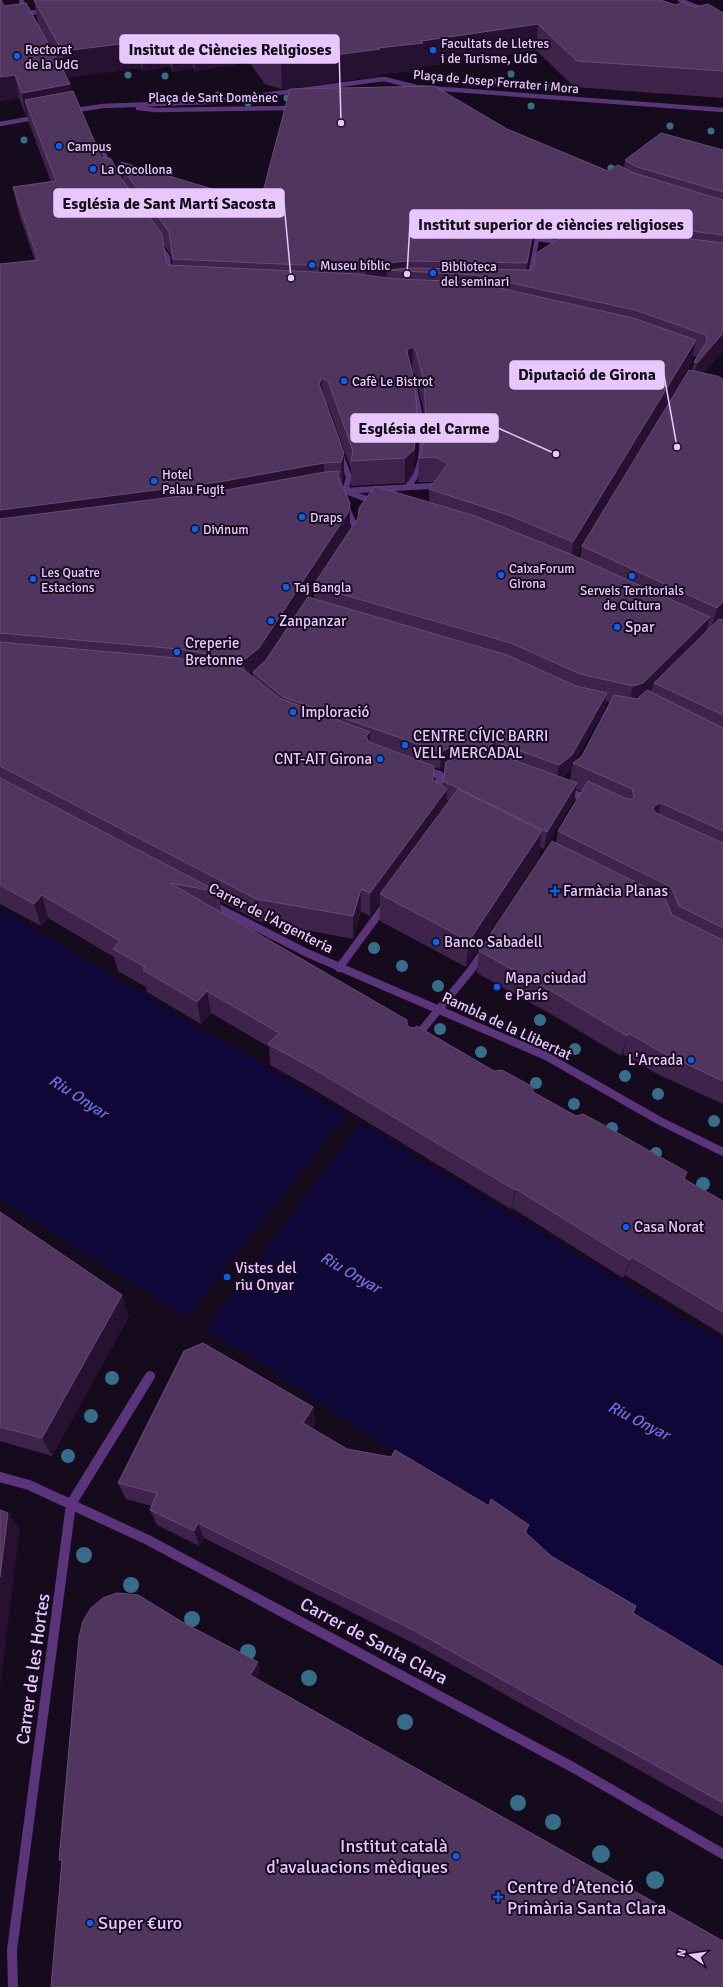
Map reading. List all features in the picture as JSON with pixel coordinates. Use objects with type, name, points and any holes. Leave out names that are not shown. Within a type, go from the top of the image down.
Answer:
[{"type":"street","points":[[21,0],[31,20]]},
{"type":"street","points":[[21,14],[45,11],[40,0]]},
{"type":"street","points":[[680,0],[723,18]]},
{"type":"street","name":"Plaça de Josep Ferrater i Mora","points":[[268,94],[384,79],[416,87],[723,110]]},
{"type":"street","name":"Plaça de Sant Domènec","points":[[62,113],[82,112],[103,106],[210,102],[268,94]]},
{"type":"street","points":[[76,103],[82,112]]},
{"type":"street","name":"Plaça de Sant Domènec","points":[[120,106],[156,110],[301,108]]},
{"type":"street","points":[[0,124],[46,115]]},
{"type":"street","points":[[102,150],[114,175]]},
{"type":"street","points":[[154,238],[168,256],[171,279]]},
{"type":"street","points":[[528,290],[529,275],[537,239],[569,243]]},
{"type":"street","points":[[529,275],[535,271]]},
{"type":"street","points":[[407,487],[417,477],[421,441],[419,408],[412,382]]},
{"type":"street","points":[[338,448],[349,477],[343,499],[355,527],[354,537],[350,541]]},
{"type":"street","points":[[332,492],[432,486],[440,490],[436,495]]},
{"type":"street","points":[[345,491],[378,504]]},
{"type":"street","points":[[368,509],[372,502]]},
{"type":"street","points":[[355,527],[360,521]]},
{"type":"street","points":[[418,767],[444,774],[435,784],[436,801]]},
{"type":"street","points":[[560,786],[580,800],[598,805]]},
{"type":"street","points":[[339,968],[391,897]]},
{"type":"street","name":"Carrer de l'Argenteria","points":[[201,898],[339,968]]},
{"type":"street","points":[[411,1044],[471,970],[489,944]]},
{"type":"street","name":"Rambla de la Llibertat","points":[[339,968],[546,1056],[660,1121],[723,1152]]},
{"type":"street","name":"Carrer de les Hortes","points":[[13,1987],[12,1950],[71,1504],[150,1376]]},
{"type":"street","name":"Carrer de Santa Clara","points":[[0,1477],[29,1485],[148,1540],[574,1768],[723,1854]]},
{"type":"water","name":"Riu Onyar","points":[[0,909],[379,1134],[707,1333],[723,1340],[723,1665],[662,1631],[257,1361],[0,1199]]},
{"type":"pier","points":[[346,1114],[361,1123],[205,1330],[186,1318]]},
{"type":"building","points":[[0,0],[4,6],[26,3],[70,84],[22,93],[15,75],[0,77]]},
{"type":"building","points":[[34,0],[660,0],[676,5],[682,2],[695,7],[708,4],[723,13],[723,71],[577,61],[538,24],[421,41],[423,43],[281,62],[263,57],[247,36],[193,44],[191,42],[171,46],[167,40],[140,45],[138,42],[62,51]]},
{"type":"building","points":[[434,86],[507,129],[608,171],[618,165],[634,173],[723,200],[723,235],[539,212],[536,215],[527,263],[407,261],[370,265],[366,268],[173,259],[169,232],[127,175],[121,162],[260,203],[290,89]]},
{"type":"building","points":[[73,91],[101,157],[111,159],[121,178],[162,234],[166,262],[168,265],[357,274],[396,279],[473,282],[633,318],[696,340],[573,542],[511,516],[429,489],[447,465],[445,462],[435,457],[419,458],[422,453],[426,416],[424,382],[416,351],[413,347],[408,349],[407,352],[415,384],[417,416],[414,450],[405,458],[351,461],[353,451],[328,381],[322,378],[319,384],[344,453],[341,462],[324,463],[219,482],[0,510],[0,264],[38,260],[13,187],[56,181],[25,100]]},
{"type":"building","points":[[661,133],[723,150],[723,192],[637,167],[625,160]]},
{"type":"building","points":[[597,227],[723,243],[723,333],[697,363],[694,362],[707,341],[706,335],[635,310],[474,275],[387,270],[407,268],[531,270],[534,267],[535,254],[569,232],[594,229]]},
{"type":"building","points":[[689,370],[717,376],[723,379],[723,602],[717,608],[582,546]]},
{"type":"building","points":[[339,471],[338,476],[350,503],[349,511],[259,648],[244,660],[178,649],[0,633],[0,519],[220,491],[325,472]]},
{"type":"building","points":[[375,486],[475,516],[570,554],[710,617],[643,683],[633,686],[580,674],[511,643],[313,586],[358,518],[359,508]]},
{"type":"building","points":[[308,597],[507,655],[576,686],[607,693],[572,755],[559,765],[496,742],[489,745],[488,748],[492,752],[577,783],[547,832],[443,781],[446,762],[460,754],[460,749],[458,746],[453,746],[441,752],[283,697],[253,672],[266,660]]},
{"type":"building","points":[[719,619],[723,620],[723,715],[654,683]]},
{"type":"building","points":[[0,642],[177,658],[243,669],[279,698],[370,732],[366,736],[369,742],[434,766],[433,780],[447,789],[370,893],[361,889],[353,916],[256,899],[0,766]]},
{"type":"building","points":[[647,690],[723,728],[723,831],[661,803],[654,806],[653,809],[656,813],[723,843],[723,928],[679,906],[671,887],[558,831],[588,781],[627,799],[632,799],[634,796],[632,789],[573,763],[582,756],[614,695],[637,699]]},
{"type":"building","points":[[0,778],[219,892],[170,883],[407,1020],[409,1027],[414,1028],[417,1026],[494,1071],[502,1070],[533,1087],[533,1092],[576,1116],[583,1114],[687,1172],[684,1179],[723,1201],[723,1312],[632,1257],[630,1260],[516,1189],[515,1190],[312,1068],[268,1044],[279,1033],[207,991],[197,1002],[143,970],[145,967],[113,949],[120,941],[42,895],[34,904],[0,885]]},
{"type":"building","points":[[458,789],[542,831],[469,941],[380,894]]},
{"type":"building","points":[[552,841],[664,896],[672,915],[723,940],[723,1081],[665,1054],[628,1033],[627,1036],[560,996],[479,951]]},
{"type":"building","points":[[0,1212],[122,1295],[42,1438],[0,1427]]},
{"type":"building","points":[[203,1343],[313,1407],[303,1423],[347,1449],[391,1457],[395,1450],[489,1506],[491,1499],[529,1525],[525,1532],[551,1556],[636,1606],[633,1613],[723,1667],[723,1803],[417,1632],[198,1523],[194,1531],[150,1510],[157,1493],[118,1483],[184,1351]]},
{"type":"building","points":[[0,1510],[8,1513],[0,1577]]},
{"type":"building","points":[[117,1593],[138,1595],[184,1623],[258,1662],[250,1675],[723,1941],[723,1987],[51,1987],[62,1860],[59,1860],[79,1637],[83,1621],[91,1608],[103,1598]]},
{"type":"place","name":"Facultats de Lletres i de Turisme, UdG","points":[[433,50]]},
{"type":"place","name":"Rectorat de la UdG","points":[[17,56]]},
{"type":"place","name":"Insitut de Ciències Religioses","points":[[341,123]]},
{"type":"place","name":"Campus","points":[[59,146]]},
{"type":"place","name":"La Cocollona","points":[[93,169]]},
{"type":"place","name":"Museu bíblic","points":[[312,265]]},
{"type":"place","name":"Biblioteca del seminari","points":[[433,273]]},
{"type":"place","name":"Institut superior de ciències religioses","points":[[407,274]]},
{"type":"place","name":"Església de Sant Martí Sacosta","points":[[291,278]]},
{"type":"place","name":"Cafè Le Bistrot","points":[[344,381]]},
{"type":"place","name":"Diputació de Girona","points":[[677,447]]},
{"type":"place","name":"Església del Carme","points":[[556,454]]},
{"type":"place","name":"Hotel Palau Fugit","points":[[154,481]]},
{"type":"place","name":"Draps","points":[[302,517]]},
{"type":"place","name":"Divinum","points":[[195,529]]},
{"type":"place","name":"CaixaForum Girona","points":[[501,575]]},
{"type":"place","name":"Serveis Territorials de Cultura","points":[[632,576]]},
{"type":"place","name":"Les Quatre Estacions","points":[[33,579]]},
{"type":"place","name":"Taj Bangla","points":[[286,587]]},
{"type":"place","name":"Zanpanzar","points":[[271,621]]},
{"type":"place","name":"Spar","points":[[617,627]]},
{"type":"place","name":"Creperie Bretonne","points":[[177,652]]},
{"type":"place","name":"Imploració","points":[[293,712]]},
{"type":"place","name":"CENTRE CÍVIC BARRI VELL MERCADAL","points":[[405,745]]},
{"type":"place","name":"CNT-AIT Girona","points":[[380,759]]},
{"type":"place","name":"Farmàcia Planas","points":[[555,891]]},
{"type":"place","name":"Banco Sabadell","points":[[436,942]]},
{"type":"place","name":"Mapa ciudad e París","points":[[497,987]]},
{"type":"place","name":"L'Arcada","points":[[691,1060]]},
{"type":"place","name":"Casa Norat","points":[[626,1227]]},
{"type":"place","name":"Vistes del riu Onyar","points":[[227,1277]]},
{"type":"place","name":"Institut català d'avaluacions mèdiques","points":[[456,1856]]},
{"type":"place","name":"Centre d'Atenció Primària Santa Clara","points":[[498,1897]]},
{"type":"place","name":"Super €uro","points":[[90,1923]]}]
